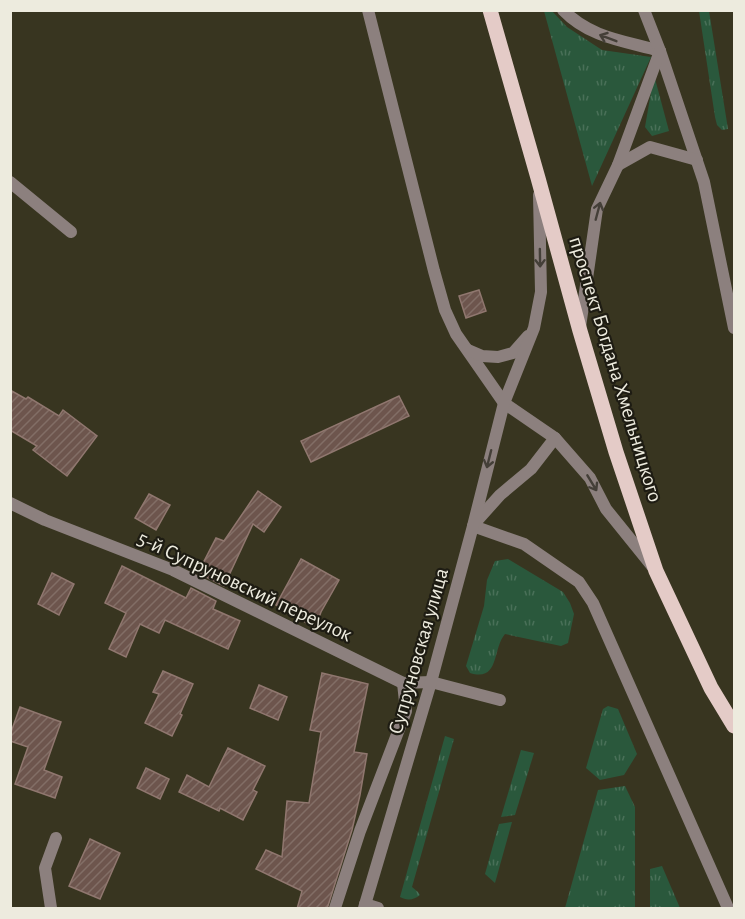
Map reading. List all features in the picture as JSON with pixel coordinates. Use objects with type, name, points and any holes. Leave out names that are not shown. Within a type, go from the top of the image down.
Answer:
[{"type":"main road","name":"проспект Богдана Хмельницкого","points":[[490,10],[580,331],[616,452],[656,571],[711,688],[735,726]]},
{"type":"street","points":[[368,10],[434,271],[445,310],[456,334],[504,403],[555,438],[590,478],[606,509],[656,571]]},
{"type":"street","points":[[563,10],[571,19],[603,37],[660,51]]},
{"type":"street","points":[[644,10],[704,182],[735,328]]},
{"type":"street","points":[[580,331],[597,209],[618,165],[660,51]]},
{"type":"street","points":[[618,165],[650,147],[697,160]]},
{"type":"street","name":"Супруновская улица","points":[[365,906],[431,682],[504,403],[534,328],[541,292],[538,178]]},
{"type":"street","points":[[10,182],[71,232]]},
{"type":"street","points":[[468,350],[490,357],[513,353],[534,328]]},
{"type":"street","points":[[555,438],[531,469],[500,495],[473,526],[524,544],[579,582],[593,603],[728,909]]},
{"type":"street","name":"5-й Супруновский переулок","points":[[10,503],[45,520],[173,570],[403,683],[431,682],[500,700]]},
{"type":"street","points":[[335,909],[360,831],[406,711],[403,683]]},
{"type":"street","points":[[51,909],[45,868],[56,838]]},
{"type":"street","points":[[365,906],[378,909]]},
{"type":"green space","points":[[544,11],[552,11],[567,27],[602,50],[651,57],[592,186]]},
{"type":"green space","points":[[699,11],[709,11],[728,129],[722,130],[717,125],[715,117]]},
{"type":"green space","points":[[654,75],[669,131],[652,136],[645,127]]},
{"type":"green space","points":[[508,559],[563,592],[574,614],[568,643],[561,646],[505,634],[491,669],[480,675],[470,673],[466,666],[484,606],[487,580],[495,561]]},
{"type":"green space","points":[[608,706],[618,709],[637,754],[624,775],[600,780],[586,768],[603,709]]},
{"type":"green space","points":[[445,736],[454,739],[412,887],[420,895],[413,899],[405,899],[400,897]]},
{"type":"green space","points":[[521,750],[534,753],[515,815],[501,817]]},
{"type":"green space","points":[[625,786],[635,807],[635,908],[565,908],[598,790]]},
{"type":"green space","points":[[512,822],[495,883],[485,874],[499,824]]},
{"type":"green space","points":[[662,866],[680,908],[650,908],[650,869]]},
{"type":"building","points":[[479,290],[486,311],[466,318],[459,296]]},
{"type":"building","points":[[10,390],[26,399],[28,397],[59,416],[63,410],[97,436],[67,476],[33,450],[37,446],[10,430]]},
{"type":"building","points":[[399,396],[409,416],[311,462],[301,441]]},
{"type":"building","points":[[258,491],[281,507],[264,532],[253,524],[224,586],[198,573],[216,538],[224,541]]},
{"type":"building","points":[[149,494],[170,505],[156,530],[135,518]]},
{"type":"building","points":[[301,559],[339,580],[315,628],[276,605]]},
{"type":"building","points":[[122,566],[186,598],[191,588],[216,601],[213,609],[240,621],[228,649],[165,620],[159,633],[140,624],[126,657],[109,649],[126,613],[105,603]]},
{"type":"building","points":[[52,573],[74,584],[59,615],[38,604]]},
{"type":"building","points":[[163,671],[193,684],[172,736],[145,723],[159,694],[153,692]]},
{"type":"building","points":[[322,673],[368,684],[354,752],[367,754],[352,830],[327,909],[297,909],[302,891],[256,869],[266,850],[282,857],[287,801],[309,803],[321,732],[310,730]]},
{"type":"building","points":[[259,685],[287,697],[278,720],[250,708]]},
{"type":"building","points":[[20,707],[61,722],[44,770],[62,777],[55,798],[15,784],[28,747],[10,741]]},
{"type":"building","points":[[228,748],[265,766],[253,790],[257,792],[243,820],[179,792],[187,775],[209,787]]},
{"type":"building","points":[[146,768],[169,779],[160,799],[137,788]]},
{"type":"building","points":[[90,839],[120,853],[100,899],[69,886]]}]
